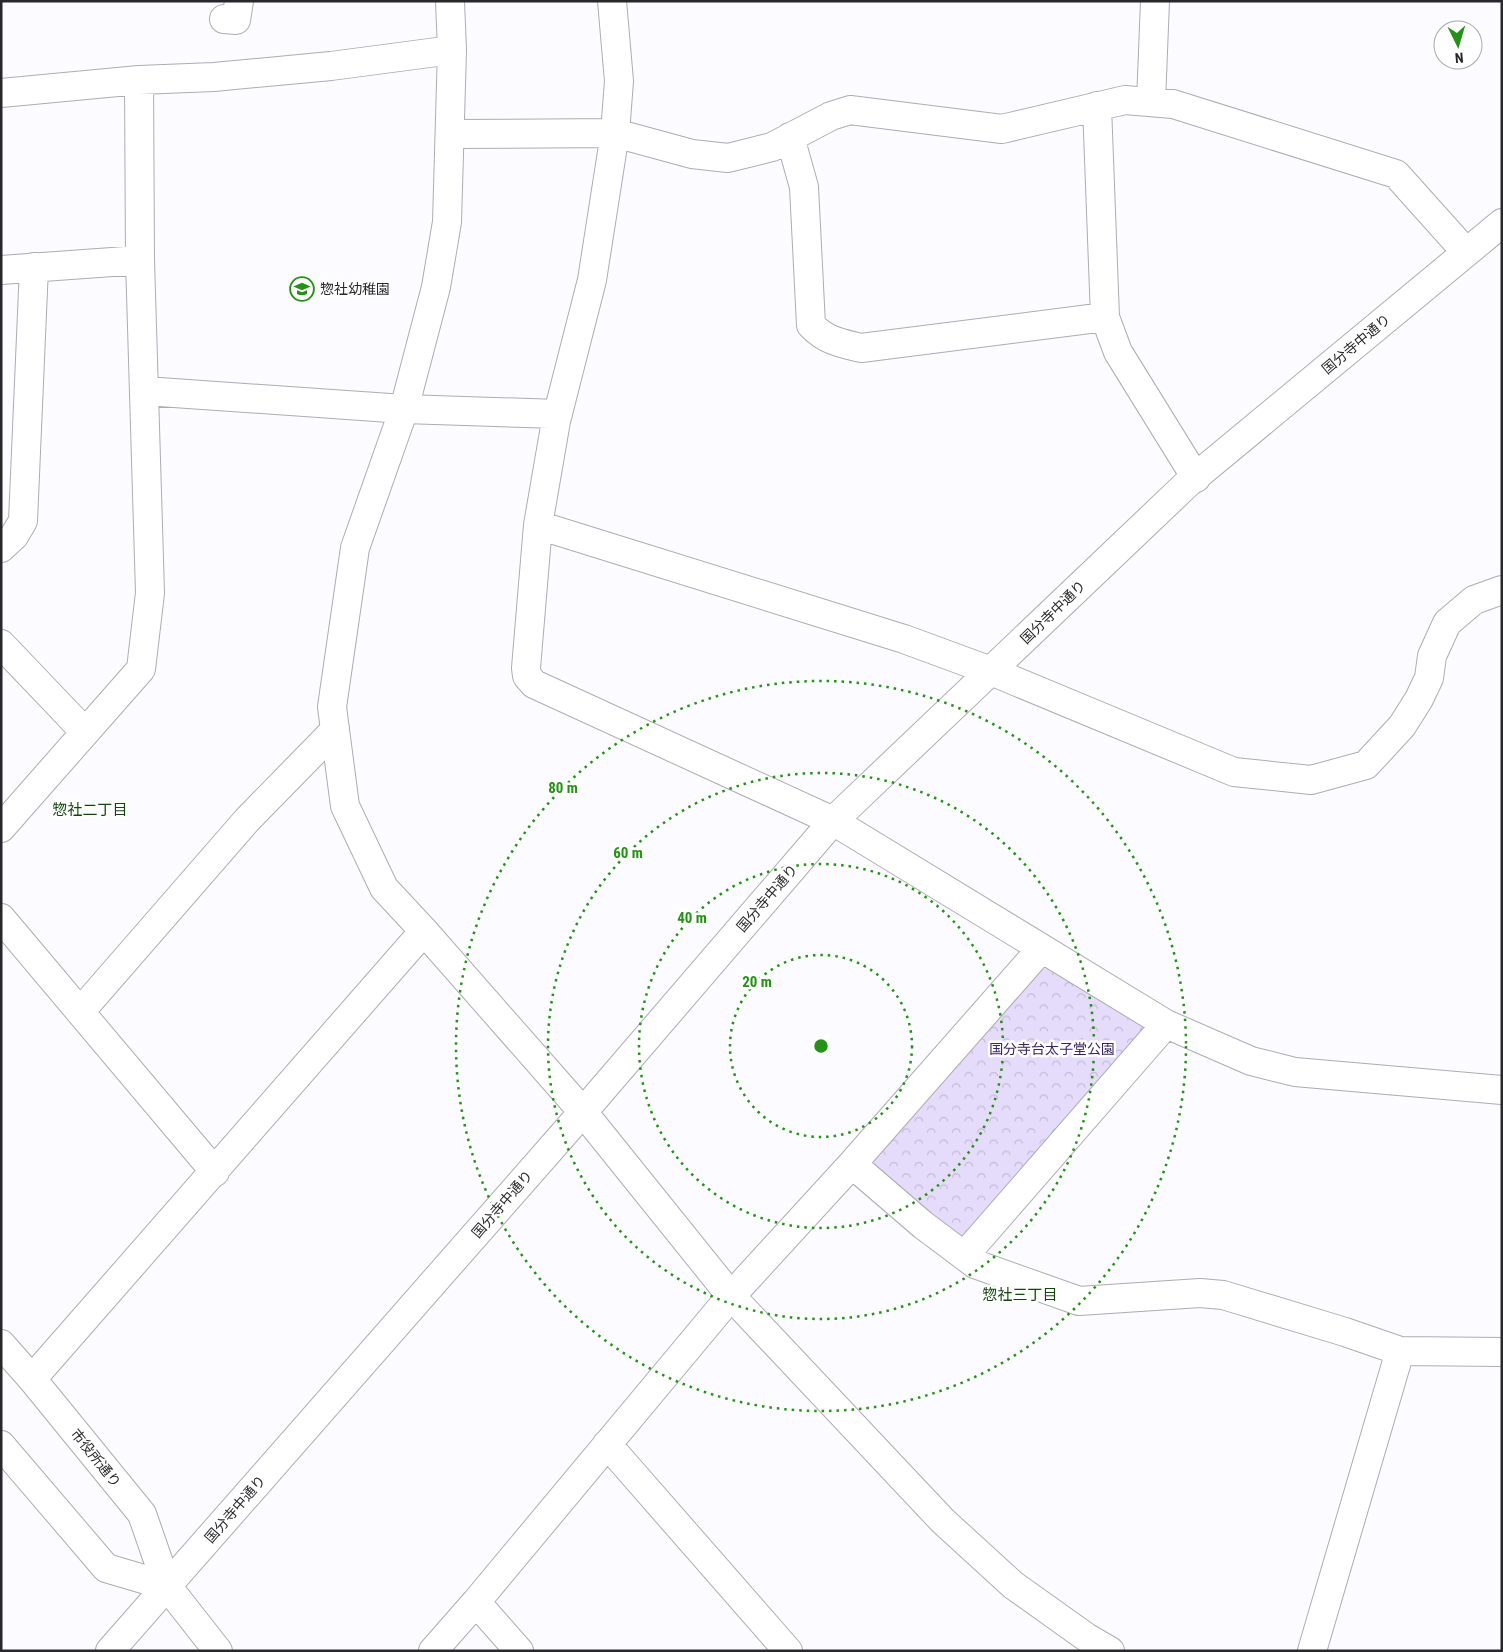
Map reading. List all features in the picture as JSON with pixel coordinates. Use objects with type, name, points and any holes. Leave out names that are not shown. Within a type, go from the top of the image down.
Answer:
[{"type":"street","points":[[450,1],[452,50],[447,222],[436,287],[404,409],[355,548],[332,707],[345,806],[384,888],[583,1112],[731,1296],[943,1521],[1013,1585],[1086,1637],[1110,1651]]},
{"type":"street","points":[[612,1],[619,81],[615,133],[592,280],[558,414],[538,525],[526,668],[527,676],[534,684],[833,822],[1166,1024],[1251,1061],[1295,1072],[1502,1090]]},
{"type":"street","points":[[1152,102],[1155,1]]},
{"type":"street","points":[[1,92],[139,80],[214,77],[331,66],[452,50]]},
{"type":"street","points":[[1,828],[141,669],[150,593],[140,260],[139,80]]},
{"type":"street","points":[[450,134],[615,133],[692,154],[728,158],[772,147],[831,116],[850,110],[1002,128],[1125,100],[1173,104],[1396,174],[1466,252]]},
{"type":"street","points":[[1098,106],[1106,317],[1118,352],[1196,478]]},
{"type":"street","points":[[790,137],[804,187],[812,325],[818,332],[832,341],[861,348],[1106,317]]},
{"type":"street","name":"国分寺中通り","points":[[110,1651],[583,1112],[833,822],[1196,478],[1502,223]]},
{"type":"street","points":[[1,270],[140,260]]},
{"type":"street","points":[[1,548],[14,536],[23,521],[34,268]]},
{"type":"street","points":[[145,391],[404,409],[558,414]]},
{"type":"street","points":[[538,525],[904,639],[991,671],[1234,772],[1311,780],[1366,765],[1402,726],[1419,699],[1429,678],[1432,656],[1447,623],[1474,600],[1502,590]]},
{"type":"street","points":[[1,644],[85,732]]},
{"type":"street","points":[[80,1012],[247,820],[335,730]]},
{"type":"street","points":[[1,918],[215,1172]]},
{"type":"street","points":[[32,1379],[424,931]]},
{"type":"street","points":[[433,1651],[731,1296],[852,1164],[1041,949]]},
{"type":"street","points":[[964,1256],[1166,1024]]},
{"type":"street","points":[[852,1164],[923,1225],[975,1264],[1079,1301],[1223,1294],[1400,1351],[1502,1352]]},
{"type":"street","name":"市役所通り","points":[[1,1344],[32,1379],[142,1514],[167,1586],[218,1651]]},
{"type":"street","points":[[1312,1651],[1400,1351]]},
{"type":"street","points":[[607,1444],[788,1651]]},
{"type":"street","points":[[1,1445],[106,1568],[167,1586]]},
{"type":"street","points":[[476,1602],[519,1651]]},
{"type":"green space","name":"国分寺台太子堂公園","points":[[1050,968],[1144,1022],[1147,1032],[966,1240],[958,1242],[875,1170],[873,1161],[1039,969]]},
{"type":"place","name":"惣社幼稚園","points":[[302,289]]},
{"type":"district","name":"惣社二丁目","points":[[90,810]]},
{"type":"district","name":"惣社三丁目","points":[[1020,1295]]}]
